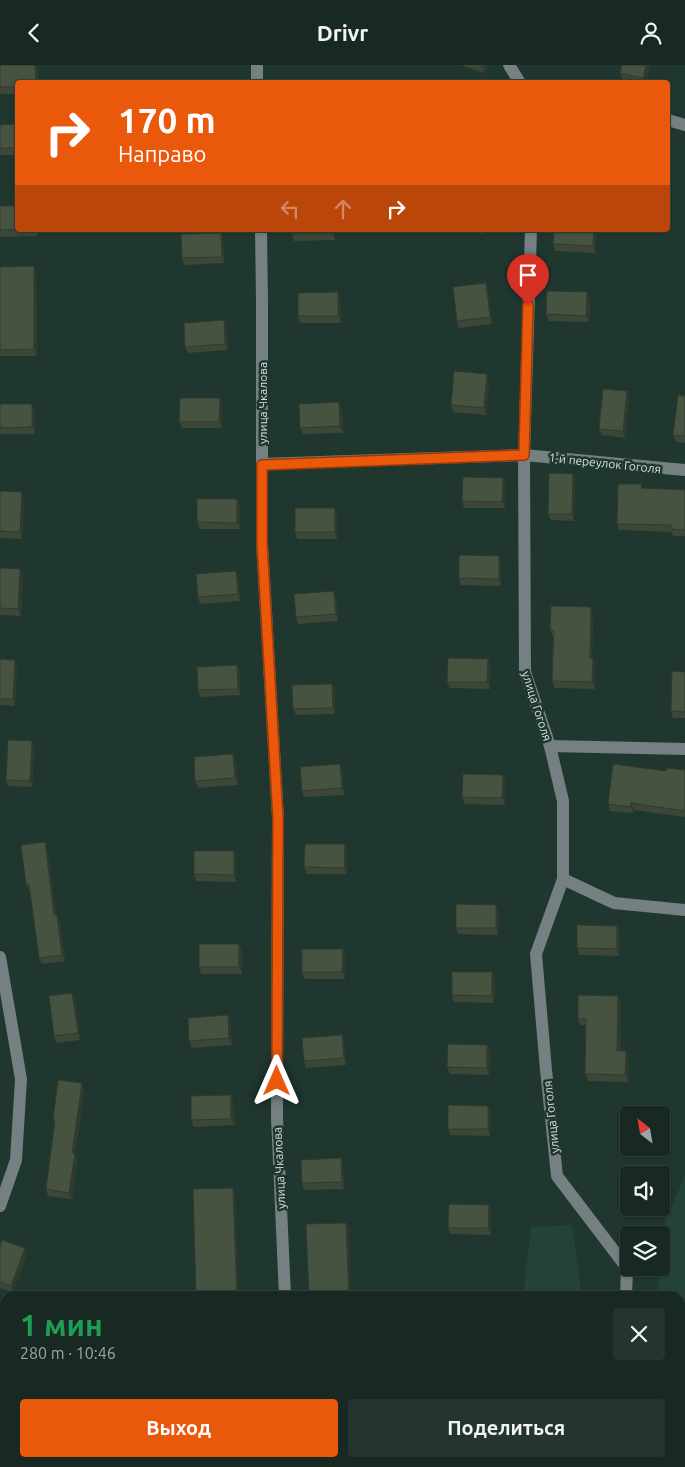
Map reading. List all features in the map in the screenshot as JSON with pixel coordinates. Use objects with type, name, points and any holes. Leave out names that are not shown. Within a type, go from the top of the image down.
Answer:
[{"type":"street","points":[[257,65],[257,80]]},
{"type":"street","points":[[509,65],[518,80]]},
{"type":"street","points":[[670,120],[685,125]]},
{"type":"street","name":"улица Чкалова","points":[[261,232],[262,543],[278,818],[277,1118],[285,1291]]},
{"type":"street","name":"улица Гоголя","points":[[531,232],[524,455],[524,672],[550,746],[563,801],[564,879],[536,954],[557,1176],[627,1268],[626,1291]]},
{"type":"street","name":"1-й переулок Гоголя","points":[[262,465],[524,455],[685,471]]},
{"type":"street","points":[[550,746],[685,749]]},
{"type":"street","points":[[564,879],[614,903],[685,910]]},
{"type":"street","points":[[0,957],[21,1079],[16,1160],[0,1206]]},
{"type":"shaded area","points":[[685,1175],[685,1291],[658,1291],[659,1276],[670,1276],[670,1226],[663,1226],[668,1216],[670,1216],[670,1210]]},
{"type":"shaded area","points":[[572,1225],[581,1291],[524,1291],[531,1227]]},
{"type":"building","points":[[0,65],[35,65],[36,80],[15,80],[15,87],[0,87]]},
{"type":"building","points":[[622,65],[646,65],[643,78],[620,73]]},
{"type":"building","points":[[15,124],[15,148],[0,148],[0,125]]},
{"type":"building","points":[[0,206],[15,206],[15,230],[0,230]]},
{"type":"building","points":[[292,232],[332,232],[332,233],[292,234]]},
{"type":"building","points":[[554,232],[594,232],[593,246],[553,244]]},
{"type":"building","points":[[221,233],[222,257],[182,258],[181,234]]},
{"type":"building","points":[[34,266],[34,349],[0,350],[0,267]]},
{"type":"building","points":[[486,283],[490,317],[457,321],[453,287]]},
{"type":"building","points":[[547,291],[587,292],[586,316],[546,314]]},
{"type":"building","points":[[338,292],[338,316],[298,316],[298,293]]},
{"type":"building","points":[[224,320],[225,344],[185,347],[184,323]]},
{"type":"building","points":[[454,371],[487,374],[484,408],[451,405]]},
{"type":"building","points":[[603,389],[627,391],[623,431],[599,429]]},
{"type":"building","points":[[678,395],[685,396],[685,436],[673,435]]},
{"type":"building","points":[[180,398],[220,398],[219,422],[179,422]]},
{"type":"building","points":[[339,402],[340,426],[300,428],[299,404]]},
{"type":"building","points":[[0,404],[32,404],[32,427],[0,428]]},
{"type":"building","points":[[549,473],[573,474],[572,514],[548,514]]},
{"type":"building","points":[[463,477],[503,478],[502,502],[462,501]]},
{"type":"building","points":[[618,484],[642,484],[641,488],[685,490],[685,530],[671,529],[671,525],[617,524]]},
{"type":"building","points":[[0,491],[22,492],[20,532],[0,531]]},
{"type":"building","points":[[197,499],[237,499],[237,523],[197,522]]},
{"type":"building","points":[[295,508],[335,508],[335,532],[295,532]]},
{"type":"building","points":[[459,555],[499,556],[499,579],[459,578]]},
{"type":"building","points":[[0,568],[20,569],[18,609],[0,608]]},
{"type":"building","points":[[236,571],[238,594],[198,597],[196,574]]},
{"type":"building","points":[[334,591],[336,614],[296,617],[294,594]]},
{"type":"building","points":[[551,606],[591,607],[590,658],[593,658],[592,682],[552,681],[554,630],[550,630]]},
{"type":"building","points":[[448,658],[488,659],[487,682],[447,682]]},
{"type":"building","points":[[0,659],[15,660],[13,699],[0,699]]},
{"type":"building","points":[[237,665],[238,689],[198,690],[197,667]]},
{"type":"building","points":[[672,671],[685,672],[685,712],[671,711]]},
{"type":"building","points":[[332,684],[333,708],[293,709],[292,685]]},
{"type":"building","points":[[8,740],[32,741],[30,781],[6,780]]},
{"type":"building","points":[[233,754],[235,778],[195,781],[194,757]]},
{"type":"building","points":[[340,764],[342,788],[302,791],[300,767]]},
{"type":"building","points":[[613,764],[666,771],[667,768],[685,770],[685,811],[631,803],[631,807],[608,804]]},
{"type":"building","points":[[463,774],[503,775],[502,798],[462,797]]},
{"type":"building","points":[[45,842],[54,915],[57,915],[62,955],[39,958],[29,884],[26,884],[21,845]]},
{"type":"building","points":[[305,844],[345,844],[344,868],[304,867]]},
{"type":"building","points":[[194,851],[234,851],[234,875],[194,874]]},
{"type":"building","points":[[456,904],[496,905],[496,928],[456,928]]},
{"type":"building","points":[[577,925],[617,926],[617,949],[577,948]]},
{"type":"building","points":[[199,944],[239,944],[239,967],[199,967]]},
{"type":"building","points":[[302,949],[343,949],[342,972],[302,972]]},
{"type":"building","points":[[452,972],[492,972],[492,996],[452,995]]},
{"type":"building","points":[[72,993],[78,1033],[54,1036],[49,996]]},
{"type":"building","points":[[578,995],[618,996],[617,1051],[626,1051],[625,1075],[585,1074],[586,1019],[578,1019]]},
{"type":"building","points":[[228,1015],[229,1038],[189,1041],[188,1018]]},
{"type":"building","points":[[342,1035],[344,1058],[304,1061],[302,1038]]},
{"type":"building","points":[[448,1044],[487,1045],[487,1068],[447,1067]]},
{"type":"building","points":[[58,1080],[82,1083],[72,1153],[75,1153],[69,1193],[46,1189]]},
{"type":"building","points":[[231,1095],[231,1119],[191,1120],[191,1096]]},
{"type":"building","points":[[448,1105],[488,1106],[488,1129],[448,1129]]},
{"type":"building","points":[[341,1158],[342,1182],[302,1183],[301,1160]]},
{"type":"building","points":[[233,1188],[237,1291],[196,1291],[193,1189]]},
{"type":"building","points":[[449,1204],[489,1205],[488,1228],[448,1228]]},
{"type":"building","points":[[346,1223],[349,1291],[309,1291],[306,1224]]},
{"type":"building","points":[[2,1240],[25,1248],[11,1286],[0,1282],[0,1247]]},
{"type":"route","points":[[277,1081],[278,818],[262,543],[262,465],[524,455],[528,305]]}]
